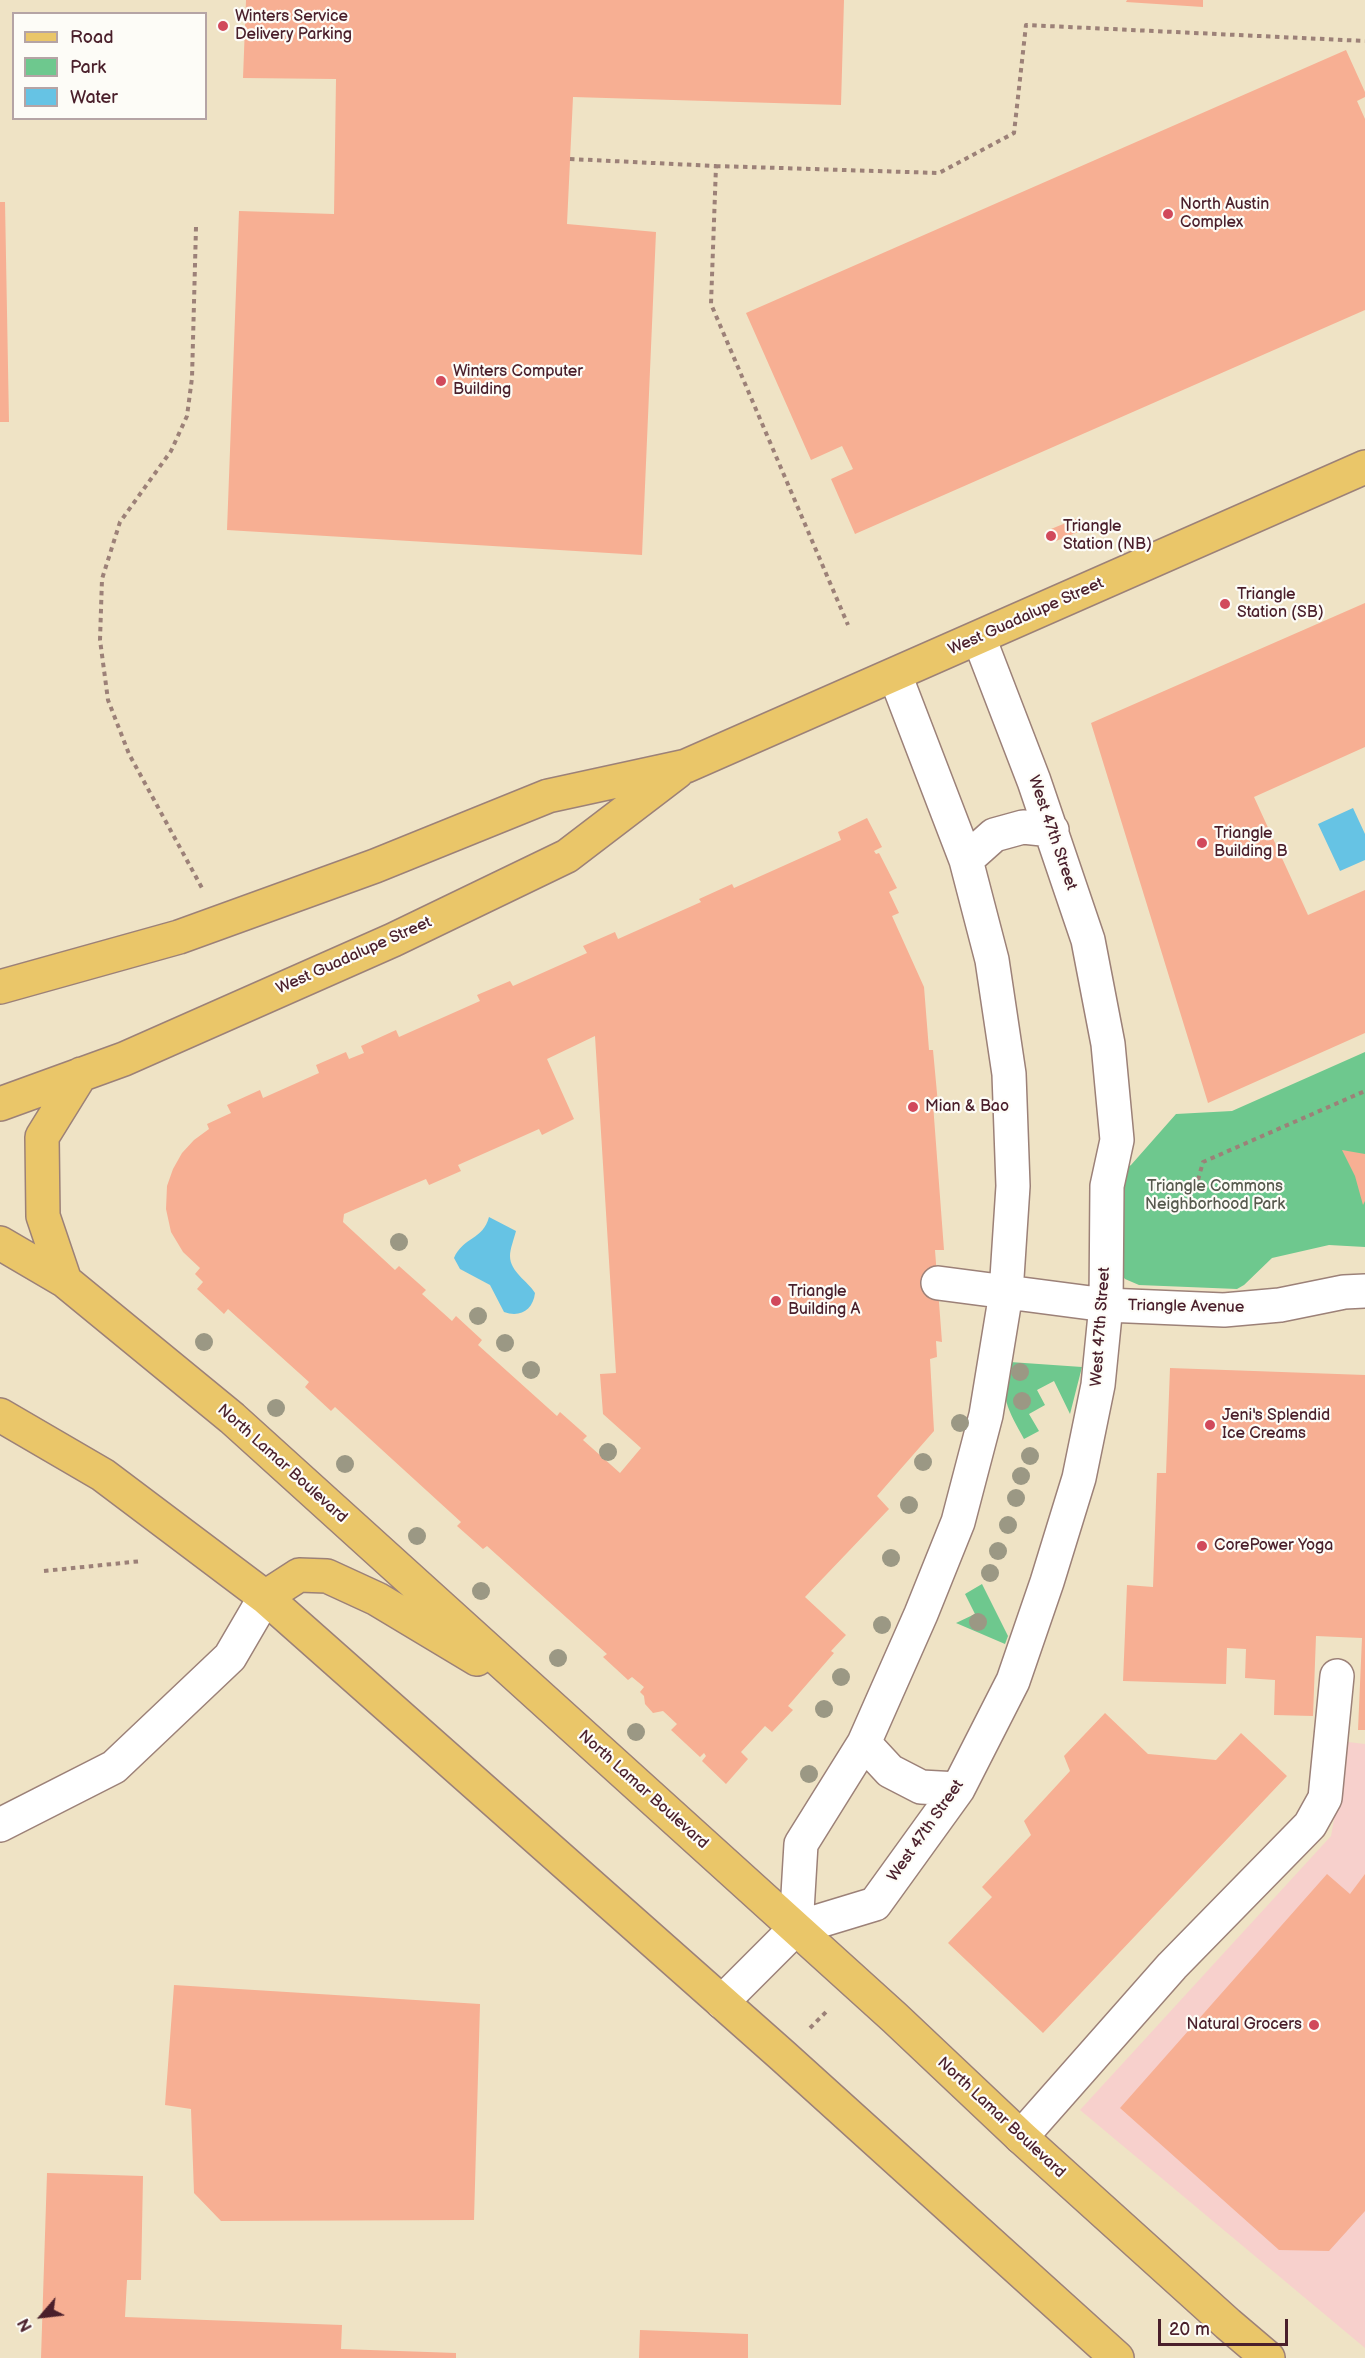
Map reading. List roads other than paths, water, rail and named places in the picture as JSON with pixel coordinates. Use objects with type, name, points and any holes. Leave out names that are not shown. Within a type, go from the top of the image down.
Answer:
[{"type":"main road","name":"West Guadalupe Street","points":[[0,987],[179,937],[375,866],[548,796],[686,766],[1365,467]]},
{"type":"main road","name":"West Guadalupe Street","points":[[0,1104],[134,1054],[393,940],[567,856],[686,766]]},
{"type":"main road","points":[[64,1281],[43,1216],[42,1137],[81,1074]]},
{"type":"main road","name":"North Lamar Boulevard","points":[[0,1244],[64,1281],[232,1418],[796,1928],[1021,2137],[1268,2358]]},
{"type":"main road","points":[[0,1415],[103,1475],[265,1597],[722,2002],[1109,2355]]},
{"type":"main road","points":[[265,1597],[299,1575],[327,1576],[377,1599],[542,1699]]},
{"type":"street","name":"West 47th Street","points":[[722,2002],[796,1928],[875,1904],[958,1789],[1013,1681],[1079,1478],[1098,1385],[1106,1305],[1107,1186],[1117,1140],[1108,1044],[1088,940],[1052,830],[979,638]]},
{"type":"street","points":[[796,1928],[801,1844],[864,1743],[958,1522],[986,1415],[1006,1293],[1013,1186],[1009,1074],[992,960],[966,860],[895,675]]},
{"type":"street","points":[[966,860],[994,835],[1023,827],[1052,830]]},
{"type":"street","name":"Triangle Avenue","points":[[938,1283],[1106,1305],[1224,1310],[1280,1305],[1344,1292],[1365,1291]]},
{"type":"street","points":[[0,1826],[114,1767],[230,1657],[265,1597]]},
{"type":"street","points":[[1021,2137],[1172,1966],[1310,1825],[1325,1798],[1337,1676]]},
{"type":"street","points":[[864,1743],[890,1771],[921,1787],[958,1789]]},
{"type":"water","points":[[1353,808],[1365,834],[1365,860],[1340,871],[1318,824]]},
{"type":"water","points":[[489,1217],[516,1231],[510,1256],[511,1262],[516,1272],[535,1293],[529,1308],[520,1313],[504,1312],[490,1285],[460,1269],[454,1258],[462,1246],[478,1235]]},
{"type":"place","name":"Winters Service Delivery Parking","points":[[223,26]]},
{"type":"place","name":"North Austin Complex","points":[[1168,214]]},
{"type":"place","name":"Winters Computer Building","points":[[441,381]]},
{"type":"place","name":"Triangle Station (NB)","points":[[1051,536]]},
{"type":"place","name":"Triangle Station (SB)","points":[[1225,604]]},
{"type":"place","name":"Triangle Building B","points":[[1202,843]]},
{"type":"place","name":"Mian & Bao","points":[[913,1107]]},
{"type":"place","name":"Triangle Building A","points":[[776,1301]]},
{"type":"place","name":"Jeni's Splendid Ice Creams","points":[[1210,1425]]},
{"type":"place","name":"CorePower Yoga","points":[[1202,1546]]},
{"type":"place","name":"Natural Grocers","points":[[1314,2025]]},
{"type":"park label","name":"Triangle Commons Neighborhood Park","points":[[1215,1196]]}]
